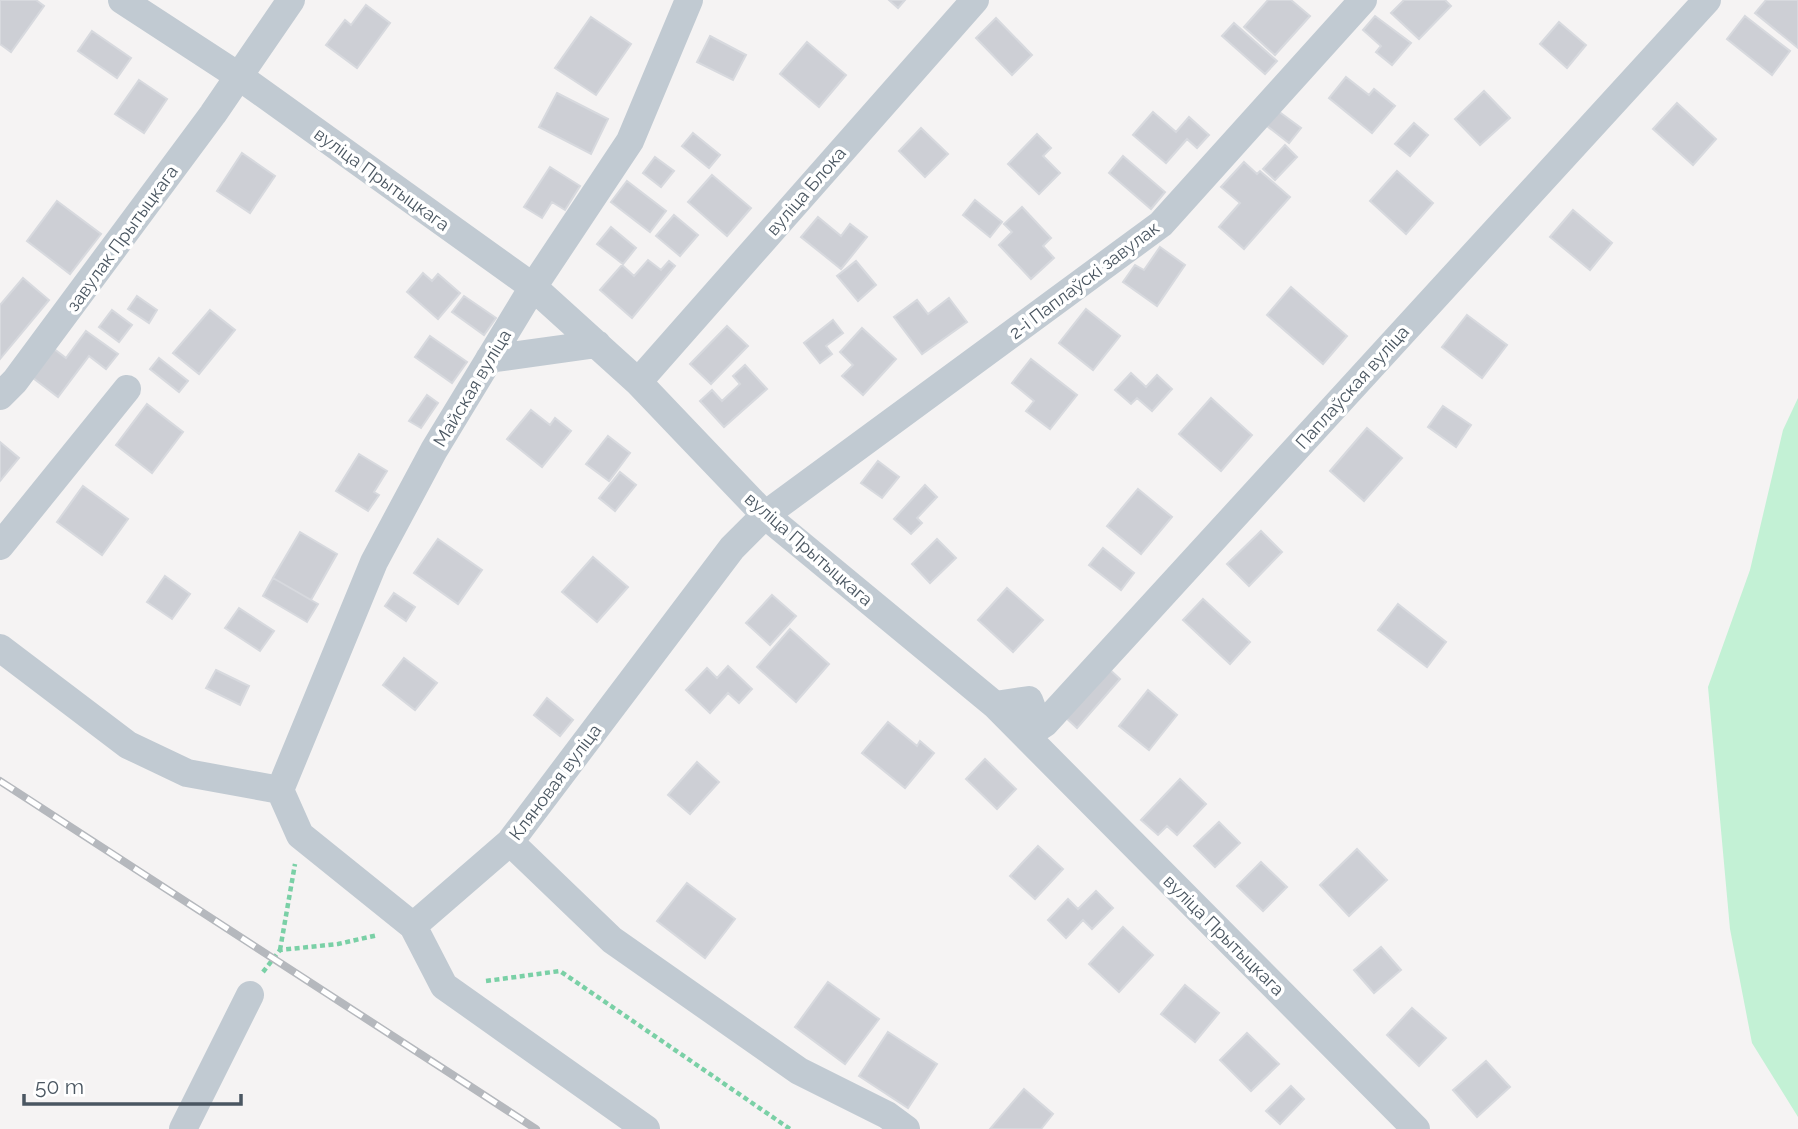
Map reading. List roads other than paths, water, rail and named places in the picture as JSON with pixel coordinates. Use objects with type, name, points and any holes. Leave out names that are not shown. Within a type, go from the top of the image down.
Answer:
[{"type":"street","name":"вуліца Прытыцкага","points":[[122,0],[240,77],[533,287],[638,382],[765,515],[995,705],[1416,1129]]},
{"type":"street","name":"завулак Прытыцкага","points":[[0,396],[15,381],[240,77],[291,0]]},
{"type":"street","name":"Майская вуліца","points":[[280,790],[374,562],[434,450],[489,359],[533,287],[630,141],[689,0]]},
{"type":"street","name":"вуліца Блока","points":[[638,382],[975,0]]},
{"type":"street","name":"2-і Паплаўскі завулак","points":[[765,515],[1161,224],[1363,0]]},
{"type":"street","name":"Паплаўская вуліца","points":[[995,705],[1029,700],[1039,727],[1045,723],[1707,0]]},
{"type":"street","points":[[489,359],[597,344]]},
{"type":"street","points":[[0,546],[127,389]]},
{"type":"street","name":"Кляновая вуліца","points":[[413,926],[510,842],[732,548],[765,515]]},
{"type":"street","points":[[0,648],[128,745],[187,773],[280,790],[300,835],[413,926],[444,986],[646,1129]]},
{"type":"street","points":[[510,842],[612,940],[799,1071],[887,1115],[906,1129]]},
{"type":"street","points":[[183,1129],[250,995]]},
{"type":"railway","points":[[0,781],[536,1129]]}]
